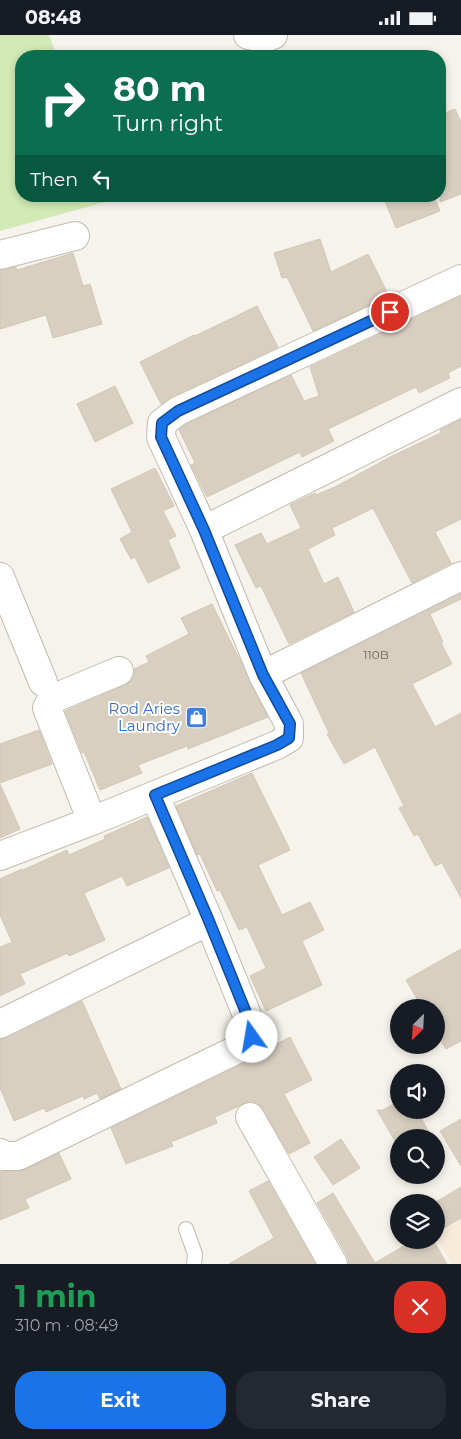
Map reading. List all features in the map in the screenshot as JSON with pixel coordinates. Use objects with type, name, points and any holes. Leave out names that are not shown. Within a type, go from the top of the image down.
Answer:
[{"type":"street","points":[[0,255],[75,236]]},
{"type":"street","points":[[0,856],[92,821],[277,745],[289,738],[290,724],[263,675],[204,530],[161,437],[162,423],[178,411],[461,279]]},
{"type":"street","points":[[204,530],[461,402]]},
{"type":"street","points":[[263,675],[461,576]]},
{"type":"street","points":[[0,577],[43,682]]},
{"type":"street","points":[[92,821],[47,708],[52,699],[119,671]]},
{"type":"street","points":[[0,1153],[18,1156],[240,1048],[252,1037],[251,1025],[155,795]]},
{"type":"street","points":[[0,1024],[209,921]]},
{"type":"street","points":[[250,1117],[333,1264]]},
{"type":"lane","points":[[186,1229],[195,1255],[194,1264]]},
{"type":"shaded area","points":[[461,1220],[461,1264],[452,1264],[443,1249],[445,1249],[445,1230]]},
{"type":"green space","points":[[0,35],[49,35],[55,50],[15,50],[15,202],[105,202],[0,231]]},
{"type":"building","points":[[455,109],[461,122],[461,194],[446,200],[446,113]]},
{"type":"building","points":[[385,202],[436,202],[440,211],[396,228]]},
{"type":"building","points":[[320,239],[331,272],[368,254],[389,296],[313,331],[287,277],[282,278],[274,253]]},
{"type":"building","points":[[73,253],[83,286],[90,284],[102,324],[53,338],[46,315],[0,329],[0,270],[16,267],[17,270]]},
{"type":"building","points":[[461,296],[461,366],[448,373],[450,378],[419,393],[416,387],[328,429],[334,441],[302,457],[300,452],[207,497],[191,465],[195,463],[179,430],[186,424],[291,375],[304,401],[319,396],[310,367]]},
{"type":"building","points":[[257,306],[278,347],[171,397],[161,404],[140,362]]},
{"type":"building","points":[[115,386],[133,423],[95,442],[77,404]]},
{"type":"building","points":[[461,419],[461,519],[435,532],[451,563],[412,583],[373,508],[332,528],[335,535],[308,549],[324,584],[338,577],[354,612],[289,644],[261,586],[256,588],[235,545],[261,533],[267,544],[301,528],[290,505],[315,493],[316,495],[337,486],[392,456],[441,433],[440,430]]},
{"type":"building","points":[[155,468],[174,506],[163,511],[176,536],[168,540],[180,568],[148,583],[135,557],[131,559],[120,539],[132,532],[111,489]]},
{"type":"building","points":[[461,593],[461,599],[430,614],[443,642],[441,643],[452,664],[412,684],[435,727],[461,713],[461,898],[442,863],[435,866],[418,834],[414,836],[399,808],[404,806],[375,747],[344,764],[327,734],[329,733],[301,673]]},
{"type":"building","points":[[212,604],[268,717],[188,749],[187,746],[138,765],[142,773],[100,790],[65,711],[125,685],[132,680],[134,669],[149,662],[146,656],[189,634],[181,618]]},
{"type":"building","points":[[39,730],[52,764],[0,783],[0,744]]},
{"type":"building","points":[[252,773],[290,850],[258,865],[282,915],[310,902],[324,930],[302,941],[322,985],[266,1011],[250,976],[266,968],[247,927],[239,930],[220,890],[217,891],[200,854],[197,855],[176,806]]},
{"type":"building","points":[[0,784],[20,829],[0,838]]},
{"type":"building","points":[[147,817],[169,868],[127,886],[122,876],[84,893],[105,940],[69,956],[68,953],[20,974],[25,984],[0,996],[0,947],[12,942],[0,915],[0,879],[67,850],[69,855],[105,839],[104,836]]},
{"type":"building","points":[[461,949],[461,1041],[446,1049],[445,999],[417,999],[406,980]]},
{"type":"building","points":[[82,1001],[121,1089],[100,1099],[97,1093],[84,1099],[83,1096],[46,1112],[44,1108],[14,1121],[0,1088],[0,1039],[7,1038]]},
{"type":"building","points":[[290,1037],[312,1080],[284,1094],[310,1143],[289,1154],[263,1109],[257,1103],[250,1101],[215,1117],[217,1123],[171,1142],[173,1146],[126,1164],[111,1128],[247,1062],[256,1055]]},
{"type":"building","points":[[390,1106],[390,1119],[421,1119],[427,1129],[390,1129],[390,1132],[377,1110],[383,1110]]},
{"type":"building","points":[[461,1119],[461,1166],[445,1139],[444,1129]]},
{"type":"building","points":[[341,1139],[360,1168],[333,1185],[314,1157]]},
{"type":"building","points":[[59,1153],[71,1179],[25,1199],[29,1208],[0,1220],[0,1172],[24,1170]]},
{"type":"building","points":[[268,1181],[315,1264],[229,1264],[274,1238],[249,1191]]},
{"type":"building","points":[[461,1187],[461,1218],[445,1228],[445,1197]]},
{"type":"building","points":[[333,1193],[375,1263],[399,1249],[438,1249],[447,1264],[349,1264],[347,1256],[317,1203]]},
{"type":"place","name":"Rod Aries Laundry","points":[[196,717]]},
{"type":"route","points":[[252,1037],[251,1025],[202,903],[155,795],[277,745],[289,738],[290,724],[263,675],[204,530],[161,437],[162,423],[178,411],[390,312]]}]
